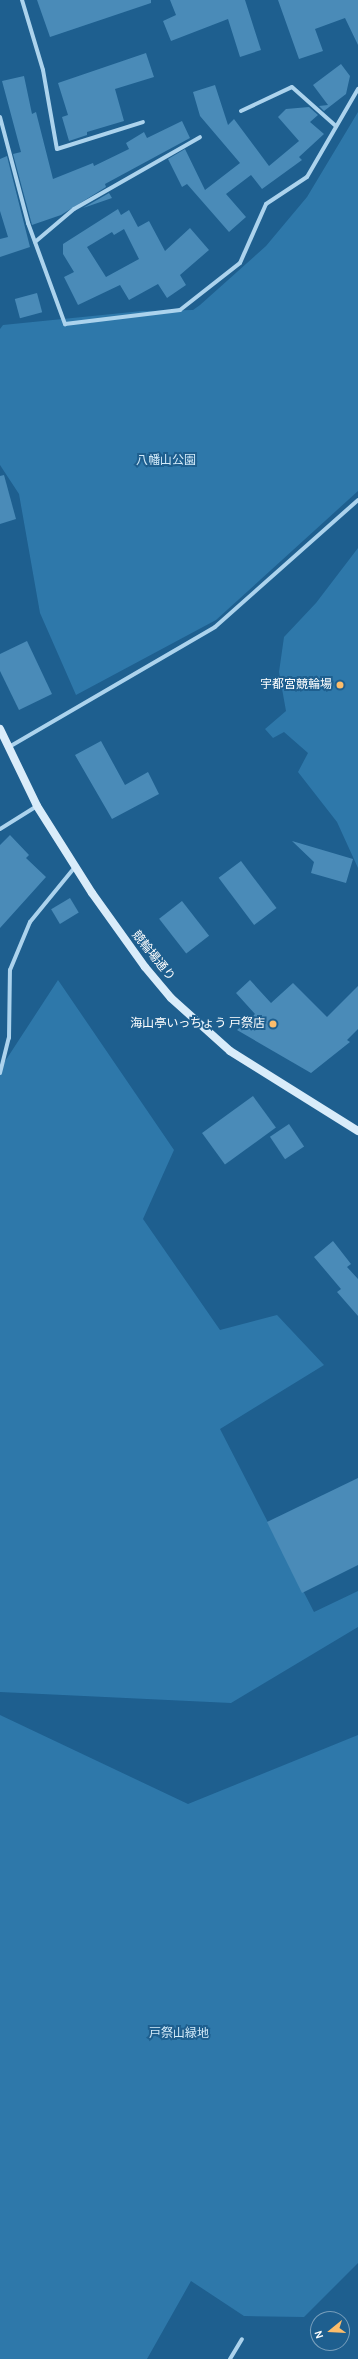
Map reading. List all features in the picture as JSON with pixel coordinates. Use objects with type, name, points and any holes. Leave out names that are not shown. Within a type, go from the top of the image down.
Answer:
[{"type":"street","points":[[22,0],[43,70],[57,149],[144,122]]},
{"type":"street","points":[[240,111],[292,87],[336,126]]},
{"type":"street","points":[[0,117],[35,242],[65,324],[180,310],[240,263],[266,204],[307,177],[358,89]]},
{"type":"street","points":[[35,242],[74,209],[200,137]]},
{"type":"street","points":[[9,747],[215,627],[358,500]]},
{"type":"street","name":"競輪場通り","points":[[0,729],[37,806],[76,867],[144,967],[203,1028],[230,1051],[358,1131]]},
{"type":"street","points":[[0,829],[37,806]]},
{"type":"street","points":[[0,1073],[9,1038],[10,970],[30,922],[76,867]]},
{"type":"street","points":[[230,2359],[242,2339]]},
{"type":"green space","name":"八幡山公園","points":[[358,112],[358,491],[216,620],[76,695],[40,613],[19,494],[0,465],[0,329],[3,325],[142,311],[193,310],[266,246],[307,197]]},
{"type":"green space","points":[[358,548],[358,868],[337,822],[298,772],[308,753],[284,732],[273,738],[265,729],[286,711],[279,672],[284,637],[316,603]]},
{"type":"green space","points":[[58,980],[174,1150],[143,1219],[220,1330],[277,1315],[324,1365],[220,1429],[314,1612],[358,1591],[358,1627],[231,1703],[0,1692],[0,1069]]},
{"type":"green space","name":"戸祭山緑地","points":[[0,1715],[188,1804],[358,1735],[358,2263],[304,2317],[244,2316],[191,2281],[147,2359],[0,2359]]},
{"type":"building","points":[[37,0],[151,0],[151,3],[50,37]]},
{"type":"building","points":[[170,0],[245,0],[261,50],[240,57],[228,19],[171,41],[163,21],[176,15]]},
{"type":"building","points":[[278,0],[358,0],[358,45],[345,18],[315,29],[323,51],[299,59]]},
{"type":"building","points":[[146,53],[154,77],[115,89],[124,121],[87,132],[87,135],[69,141],[62,117],[68,115],[58,83]]},
{"type":"building","points":[[341,64],[350,76],[346,94],[324,111],[319,106],[328,105],[313,85]]},
{"type":"building","points":[[24,76],[32,114],[36,112],[53,179],[93,163],[94,166],[129,149],[126,143],[144,132],[147,138],[182,121],[190,138],[105,184],[106,187],[61,215],[32,225],[13,154],[21,152],[2,81]]},
{"type":"building","points":[[215,85],[228,125],[234,119],[269,166],[299,141],[278,117],[286,109],[309,107],[318,115],[310,122],[324,134],[299,157],[302,160],[262,189],[251,175],[226,194],[246,217],[229,232],[187,184],[182,187],[168,159],[185,149],[205,190],[240,163],[200,116],[193,92]]},
{"type":"building","points":[[7,156],[30,247],[0,257],[0,239],[8,237],[0,211],[0,159]]},
{"type":"building","points":[[109,193],[112,198],[83,208]]},
{"type":"building","points":[[118,209],[121,215],[129,210],[138,227],[149,221],[165,251],[190,228],[209,250],[180,275],[186,285],[167,298],[158,284],[129,300],[120,285],[78,305],[64,277],[74,272],[63,254],[63,244]],"holes":[[[124,229],[139,259],[106,277],[87,247],[112,232],[114,235]]]},
{"type":"building","points":[[37,293],[42,312],[20,318],[15,299]]},
{"type":"building","points":[[4,475],[16,519],[0,524],[0,476]]},
{"type":"building","points":[[27,641],[52,694],[19,710],[0,671],[0,654]]},
{"type":"building","points":[[101,741],[125,785],[148,772],[159,794],[112,819],[75,755]]},
{"type":"building","points":[[10,835],[29,855],[26,858],[46,877],[0,928],[0,845]]},
{"type":"building","points":[[292,841],[353,859],[346,883],[311,873],[314,862]]},
{"type":"building","points":[[241,861],[277,908],[254,925],[219,878]]},
{"type":"building","points":[[70,898],[79,913],[60,924],[51,909]]},
{"type":"building","points":[[182,901],[209,936],[186,954],[159,919]]},
{"type":"building","name":"海山亭いっちょう 戸祭店","points":[[250,980],[271,1003],[293,983],[327,1017],[358,986],[358,1029],[347,1040],[350,1042],[311,1073],[237,1030],[255,1014],[236,993]]},
{"type":"building","points":[[253,1096],[276,1128],[225,1165],[202,1133]]},
{"type":"building","points":[[289,1124],[304,1146],[285,1159],[270,1137]]},
{"type":"building","points":[[333,1241],[351,1264],[347,1267],[358,1279],[358,1316],[337,1292],[341,1289],[314,1257]]},
{"type":"building","points":[[358,1478],[358,1565],[302,1593],[267,1522]]},
{"type":"place","name":"宇都宮競輪場","points":[[340,685]]},
{"type":"place","name":"海山亭いっちょう 戸祭店","points":[[273,1024]]}]
